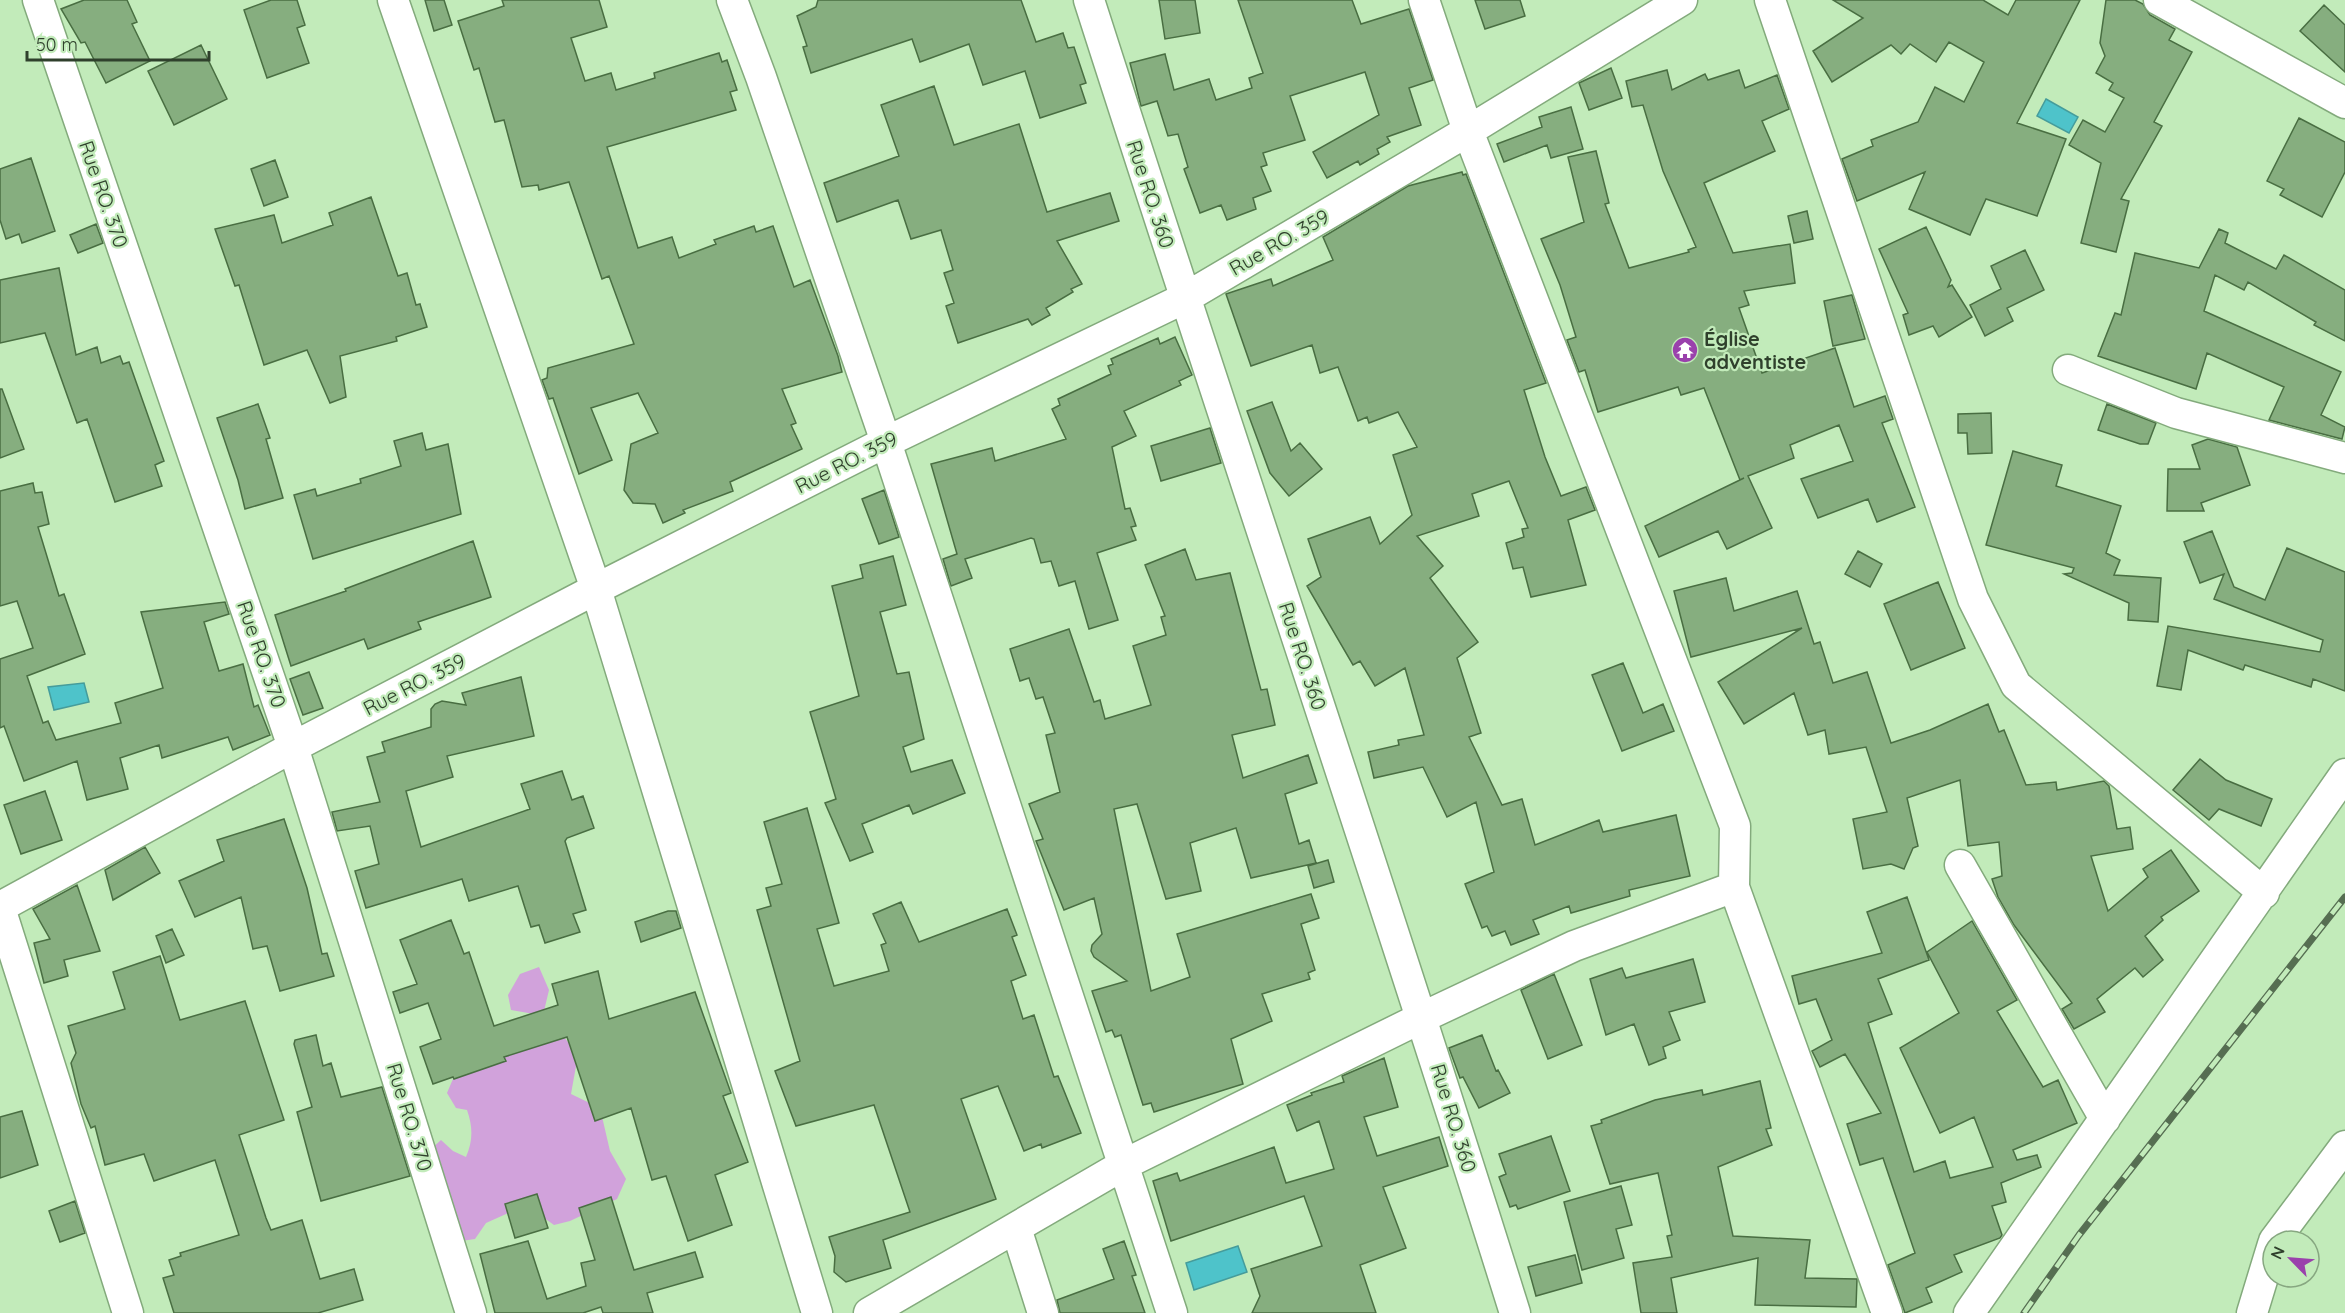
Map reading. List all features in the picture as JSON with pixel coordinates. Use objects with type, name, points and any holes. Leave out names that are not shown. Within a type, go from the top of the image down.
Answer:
[{"type":"street","name":"Rue RO. 370","points":[[38,0],[293,747],[471,1313]]},
{"type":"street","points":[[393,0],[596,589],[817,1313]]},
{"type":"street","points":[[732,0],[765,88],[886,442],[1125,1164],[1172,1313]]},
{"type":"street","name":"Rue RO. 360","points":[[1089,0],[1423,1017],[1515,1313]]},
{"type":"street","points":[[1424,0],[1468,131],[1735,826],[1734,887],[1887,1313]]},
{"type":"street","name":"Rue RO. 359","points":[[0,908],[293,747],[596,589],[886,442],[1185,298],[1468,131],[1682,0]]},
{"type":"street","points":[[1770,0],[1973,600],[2016,684],[2264,893]]},
{"type":"street","points":[[2159,0],[2345,103]]},
{"type":"street","points":[[2068,370],[2176,413],[2345,458]]},
{"type":"street","points":[[1969,1313],[2345,774]]},
{"type":"street","points":[[1960,865],[2105,1119]]},
{"type":"street","points":[[868,1313],[1125,1164],[1423,1017],[1574,946],[1734,887]]},
{"type":"street","points":[[0,908],[128,1313]]},
{"type":"street","points":[[2283,1229],[2345,1146]]},
{"type":"street","points":[[1016,1228],[1043,1313]]},
{"type":"street","points":[[2252,1313],[2261,1283]]},
{"type":"shaded area","points":[[539,967],[549,990],[544,1011],[578,1055],[571,1094],[600,1108],[610,1151],[626,1179],[617,1199],[570,1221],[554,1225],[526,1205],[486,1223],[475,1239],[461,1241],[430,1150],[441,1140],[453,1151],[466,1157],[471,1140],[469,1116],[467,1110],[456,1108],[447,1093],[461,1060],[534,1014],[511,1010],[508,995],[520,974]]},
{"type":"water","points":[[2046,99],[2078,117],[2069,133],[2037,116]]},
{"type":"water","points":[[84,683],[89,702],[54,710],[48,687]]},
{"type":"water","points":[[1238,1246],[1247,1272],[1194,1290],[1186,1263]]},
{"type":"building","points":[[84,0],[127,0],[137,22],[132,24],[150,61],[106,83],[85,42],[81,43],[61,9]]},
{"type":"building","points":[[271,0],[297,0],[305,25],[297,28],[309,63],[267,78],[244,10]]},
{"type":"building","points":[[425,0],[444,0],[452,25],[434,31]]},
{"type":"building","points":[[502,0],[599,0],[607,27],[571,38],[585,81],[611,73],[616,90],[655,78],[654,73],[719,53],[722,62],[727,60],[737,90],[730,92],[736,110],[607,147],[638,248],[672,237],[679,258],[716,244],[714,240],[754,226],[756,232],[773,226],[794,287],[810,280],[838,356],[842,372],[782,389],[796,423],[791,425],[802,449],[730,482],[733,491],[683,510],[685,513],[663,523],[655,504],[633,503],[624,490],[631,444],[658,433],[638,393],[591,408],[612,460],[579,474],[553,398],[549,399],[542,380],[547,378],[548,368],[634,344],[609,276],[602,279],[569,182],[539,190],[538,185],[522,187],[504,120],[495,122],[479,68],[474,70],[458,21],[504,6]]},
{"type":"building","points":[[818,0],[1021,0],[1036,42],[1063,33],[1068,48],[1074,47],[1086,83],[1080,85],[1086,103],[1040,118],[1025,71],[983,85],[969,44],[920,62],[912,39],[811,73],[803,47],[807,46],[797,16],[816,7]]},
{"type":"building","points":[[1159,0],[1195,0],[1200,33],[1165,39]]},
{"type":"building","points":[[1238,0],[1352,0],[1361,24],[1409,9],[1433,80],[1409,88],[1421,125],[1387,137],[1390,142],[1377,149],[1379,154],[1360,165],[1358,161],[1327,178],[1313,152],[1379,115],[1365,72],[1290,96],[1305,140],[1263,153],[1267,165],[1261,167],[1271,191],[1253,198],[1256,209],[1227,220],[1221,205],[1200,213],[1184,169],[1188,167],[1178,134],[1168,136],[1157,101],[1141,106],[1130,63],[1165,54],[1174,90],[1209,79],[1216,100],[1252,88],[1249,78],[1263,73]]},
{"type":"building","points":[[1475,0],[1520,0],[1525,16],[1485,29]]},
{"type":"building","points":[[1833,0],[1983,0],[2008,15],[2016,0],[2080,0],[2017,123],[2066,139],[2037,216],[1986,199],[1970,235],[1909,209],[1925,172],[1857,201],[1842,159],[1873,146],[1871,140],[1918,122],[1935,87],[1964,102],[1984,62],[1949,42],[1936,62],[1910,44],[1901,54],[1891,45],[1832,82],[1813,51],[1863,18]]},
{"type":"building","points":[[2106,0],[2135,0],[2143,4],[2150,15],[2175,29],[2169,40],[2192,52],[2154,122],[2162,126],[2121,199],[2129,201],[2116,252],[2081,243],[2101,163],[2069,145],[2083,120],[2105,132],[2124,98],[2109,90],[2113,83],[2096,73],[2105,56],[2100,43]]},
{"type":"building","points":[[2324,5],[2345,25],[2345,72],[2300,31]]},
{"type":"building","points":[[201,45],[227,99],[174,125],[148,71]]},
{"type":"building","points":[[1611,68],[1622,98],[1589,110],[1579,83]]},
{"type":"building","points":[[1667,70],[1672,90],[1705,74],[1708,80],[1739,70],[1745,88],[1777,75],[1789,109],[1762,121],[1775,151],[1704,183],[1733,253],[1790,244],[1795,283],[1744,291],[1749,305],[1739,308],[1762,373],[1835,348],[1854,407],[1885,396],[1893,419],[1882,423],[1915,507],[1877,522],[1868,499],[1818,518],[1801,479],[1853,461],[1839,425],[1790,445],[1794,458],[1748,476],[1772,528],[1727,549],[1718,531],[1659,557],[1645,526],[1740,480],[1704,388],[1681,395],[1678,387],[1598,412],[1585,370],[1579,372],[1567,340],[1576,337],[1560,285],[1541,239],[1584,222],[1568,157],[1596,151],[1609,203],[1605,204],[1629,268],[1689,252],[1688,250],[1696,247],[1663,171],[1643,105],[1632,107],[1626,81]]},
{"type":"building","points":[[934,86],[954,145],[1019,124],[1047,212],[1110,193],[1119,221],[1057,241],[1082,284],[1071,289],[1073,292],[1046,308],[1050,315],[1032,325],[1028,319],[958,343],[946,306],[954,303],[944,273],[953,270],[941,230],[911,239],[898,200],[837,222],[824,183],[899,156],[881,105]]},
{"type":"building","points":[[1571,107],[1583,149],[1551,158],[1547,145],[1504,162],[1497,144],[1542,127],[1539,117]]},
{"type":"building","points":[[2299,118],[2345,142],[2345,172],[2322,217],[2280,195],[2284,189],[2267,181]]},
{"type":"building","points":[[31,158],[55,231],[22,243],[19,234],[6,239],[0,220],[0,169]]},
{"type":"building","points":[[275,160],[288,197],[264,206],[251,169]]},
{"type":"building","points":[[1462,172],[1463,175],[1466,174],[1546,383],[1524,390],[1545,457],[1561,496],[1586,487],[1595,510],[1568,520],[1586,585],[1531,597],[1523,567],[1513,569],[1506,543],[1524,537],[1522,529],[1528,528],[1509,481],[1472,494],[1479,516],[1417,536],[1443,566],[1430,578],[1478,642],[1457,658],[1481,733],[1469,737],[1502,805],[1522,799],[1535,845],[1599,820],[1603,832],[1676,815],[1690,876],[1629,890],[1630,896],[1571,913],[1569,906],[1533,920],[1539,934],[1511,945],[1505,931],[1492,936],[1487,926],[1482,928],[1465,884],[1494,872],[1476,802],[1447,817],[1423,767],[1374,778],[1368,752],[1399,745],[1398,740],[1424,735],[1405,668],[1375,686],[1360,661],[1353,665],[1307,586],[1321,577],[1308,539],[1370,517],[1380,544],[1412,515],[1393,455],[1417,447],[1398,412],[1369,423],[1367,417],[1358,421],[1338,367],[1320,373],[1312,345],[1251,366],[1226,294],[1271,279],[1273,286],[1333,260],[1323,237],[1408,186]]},
{"type":"building","points":[[371,197],[398,276],[407,273],[416,305],[420,304],[427,327],[396,337],[397,341],[340,356],[346,397],[330,403],[307,350],[264,365],[239,285],[235,286],[215,229],[274,215],[282,243],[333,225],[329,213]]},
{"type":"building","points":[[1807,211],[1813,239],[1794,243],[1788,216]]},
{"type":"building","points":[[96,224],[103,243],[78,253],[70,235]]},
{"type":"building","points":[[1926,227],[1951,280],[1948,287],[1952,285],[1972,317],[1939,337],[1933,326],[1909,335],[1903,315],[1908,313],[1879,249]]},
{"type":"building","points":[[2219,229],[2228,233],[2225,243],[2276,269],[2284,255],[2345,290],[2345,341],[2314,325],[2316,322],[2248,282],[2244,290],[2215,275],[2204,311],[2341,372],[2321,415],[2345,427],[2342,439],[2269,420],[2284,387],[2207,353],[2196,389],[2098,356],[2115,313],[2121,315],[2135,253],[2199,268]]},
{"type":"building","points":[[2025,250],[2044,290],[2007,308],[2013,321],[1985,336],[1970,305],[2001,289],[1991,266]]},
{"type":"building","points":[[59,268],[76,355],[97,347],[101,363],[120,356],[123,364],[129,362],[164,461],[155,465],[162,486],[115,502],[87,419],[77,423],[45,333],[0,343],[0,280]]},
{"type":"building","points":[[1852,295],[1865,339],[1833,346],[1824,301]]},
{"type":"building","points":[[1175,337],[1192,375],[1179,381],[1181,385],[1124,411],[1136,436],[1112,447],[1125,509],[1130,508],[1136,526],[1131,527],[1136,540],[1097,553],[1118,620],[1089,629],[1075,581],[1059,586],[1051,561],[1041,563],[1034,539],[1031,538],[965,559],[972,578],[951,586],[943,559],[957,554],[931,464],[992,448],[995,461],[1066,439],[1052,409],[1060,405],[1058,399],[1111,374],[1108,366],[1113,364],[1111,359],[1158,338],[1160,344]]},
{"type":"building","points":[[0,389],[2,389],[24,449],[0,458]]},
{"type":"building","points":[[1272,402],[1291,451],[1300,443],[1322,469],[1289,496],[1270,473],[1247,411]]},
{"type":"building","points":[[258,404],[270,438],[266,439],[283,498],[245,509],[238,480],[217,418]]},
{"type":"building","points":[[2107,404],[2156,423],[2148,444],[2140,444],[2098,430]]},
{"type":"building","points":[[1991,413],[1992,453],[1968,454],[1967,433],[1958,433],[1958,414]]},
{"type":"building","points":[[1210,428],[1221,463],[1161,481],[1151,446]]},
{"type":"building","points":[[422,433],[426,450],[448,444],[461,514],[313,559],[294,495],[315,489],[317,496],[361,483],[360,479],[401,466],[394,441]]},
{"type":"building","points":[[2208,439],[2237,447],[2250,485],[2201,503],[2204,511],[2167,511],[2168,469],[2200,469],[2192,445]]},
{"type":"building","points":[[2013,451],[2062,465],[2056,486],[2121,506],[2106,553],[2120,560],[2114,575],[2161,578],[2158,622],[2128,620],[2129,603],[2064,574],[2072,573],[2074,568],[1986,545]]},
{"type":"building","points":[[33,483],[35,493],[42,492],[49,524],[38,527],[59,596],[64,594],[85,654],[27,676],[43,723],[48,721],[56,740],[121,723],[115,703],[163,688],[141,612],[225,602],[229,614],[204,622],[219,671],[243,664],[254,707],[258,705],[270,735],[233,750],[228,737],[162,758],[159,745],[120,758],[128,789],[87,800],[77,761],[24,781],[4,726],[0,728],[0,659],[33,648],[17,601],[0,606],[0,491]]},
{"type":"building","points":[[884,490],[899,537],[879,544],[862,499]]},
{"type":"building","points":[[2212,531],[2234,587],[2265,600],[2287,548],[2345,572],[2345,691],[2313,679],[2311,687],[2245,665],[2243,670],[2188,650],[2181,690],[2157,686],[2168,626],[2320,652],[2323,640],[2214,599],[2224,574],[2200,583],[2184,542]]},
{"type":"building","points":[[473,541],[491,597],[418,622],[421,629],[368,649],[364,639],[291,666],[275,615],[346,591],[345,589]]},
{"type":"building","points":[[1185,549],[1196,580],[1230,573],[1261,690],[1267,689],[1275,725],[1232,735],[1243,778],[1308,755],[1317,783],[1285,794],[1299,844],[1309,840],[1316,863],[1251,878],[1236,828],[1190,843],[1201,891],[1166,899],[1137,804],[1114,809],[1151,991],[1190,977],[1177,934],[1311,894],[1319,918],[1301,924],[1315,970],[1308,973],[1310,979],[1262,994],[1272,1021],[1231,1039],[1243,1084],[1154,1112],[1151,1103],[1143,1105],[1121,1035],[1115,1037],[1112,1030],[1106,1032],[1092,991],[1127,981],[1094,957],[1091,951],[1092,945],[1102,934],[1094,898],[1064,910],[1036,841],[1043,839],[1029,804],[1060,792],[1046,735],[1055,733],[1043,697],[1036,699],[1029,678],[1020,681],[1010,649],[1069,629],[1094,702],[1100,700],[1105,719],[1151,705],[1133,646],[1166,635],[1161,617],[1165,616],[1145,565]]},
{"type":"building","points":[[1858,551],[1882,564],[1870,587],[1845,574]]},
{"type":"building","points":[[893,556],[906,605],[880,612],[897,674],[909,672],[924,739],[903,747],[911,772],[952,760],[965,793],[913,814],[909,805],[862,824],[873,852],[850,861],[825,803],[836,799],[810,712],[859,696],[832,586],[863,578],[860,565]]},
{"type":"building","points":[[1726,578],[1734,611],[1797,591],[1814,644],[1820,642],[1833,683],[1867,672],[1891,743],[1930,730],[1988,704],[1999,732],[2004,730],[2026,785],[2056,782],[2057,790],[2104,781],[2109,786],[2117,829],[2130,827],[2133,849],[2091,856],[2108,911],[2148,877],[2143,869],[2171,850],[2199,891],[2161,917],[2163,920],[2145,936],[2163,960],[2143,977],[2135,968],[2097,999],[2105,1012],[2074,1029],[2062,1009],[2072,1003],[2014,925],[1998,897],[1992,879],[2002,876],[1999,842],[1968,846],[1960,780],[1907,798],[1918,846],[1913,848],[1904,869],[1891,864],[1863,869],[1853,819],[1887,812],[1866,747],[1829,754],[1825,730],[1808,735],[1794,693],[1744,724],[1718,682],[1802,628],[1691,657],[1674,591]]},
{"type":"building","points":[[1938,582],[1965,648],[1911,670],[1884,604]]},
{"type":"building","points":[[1623,663],[1643,713],[1663,704],[1674,731],[1622,751],[1592,675]]},
{"type":"building","points":[[309,672],[323,708],[303,715],[290,679]]},
{"type":"building","points":[[521,677],[534,736],[447,756],[453,777],[406,791],[421,847],[530,809],[521,784],[562,771],[572,800],[583,796],[594,828],[567,838],[565,841],[586,910],[573,914],[580,932],[545,943],[539,925],[531,927],[518,886],[469,901],[462,879],[366,908],[355,871],[379,864],[370,826],[337,831],[332,812],[380,802],[367,757],[385,752],[382,742],[431,727],[431,709],[435,704],[442,701],[466,705],[462,693]]},
{"type":"building","points":[[2200,759],[2226,780],[2272,799],[2261,826],[2219,809],[2209,820],[2173,790]]},
{"type":"building","points":[[45,791],[62,840],[21,854],[4,805]]},
{"type":"building","points":[[807,808],[839,923],[817,929],[834,986],[889,971],[881,945],[886,943],[873,914],[901,902],[919,942],[1007,909],[1017,935],[1012,937],[1026,975],[1011,981],[1023,1019],[1034,1015],[1054,1077],[1058,1076],[1081,1133],[1042,1148],[1041,1144],[1024,1151],[998,1086],[961,1099],[996,1199],[883,1240],[891,1268],[846,1282],[834,1272],[835,1256],[829,1237],[910,1212],[874,1105],[796,1126],[775,1071],[800,1061],[757,910],[771,906],[766,888],[782,884],[764,822]]},
{"type":"building","points":[[284,819],[307,888],[322,954],[327,953],[334,976],[280,991],[267,946],[253,949],[241,897],[195,917],[179,881],[224,861],[217,840]]},
{"type":"building","points":[[145,847],[160,873],[113,900],[105,870]]},
{"type":"building","points":[[1328,860],[1334,882],[1314,888],[1308,866]]},
{"type":"building","points":[[77,885],[100,951],[64,960],[68,976],[44,983],[34,943],[50,939],[33,909]]},
{"type":"building","points":[[1907,897],[1929,960],[1878,979],[1892,1014],[1868,1023],[1914,1172],[1945,1161],[1950,1178],[1993,1167],[1974,1117],[1940,1133],[1900,1048],[1959,1013],[1927,952],[1972,921],[2017,1000],[1997,1011],[2043,1087],[2058,1080],[2077,1123],[2013,1150],[2017,1160],[2037,1155],[2041,1167],[2001,1183],[2006,1202],[1992,1206],[2002,1235],[2000,1238],[1954,1255],[1962,1272],[1926,1288],[1932,1302],[1905,1313],[1888,1265],[1915,1253],[1883,1158],[1860,1165],[1847,1124],[1881,1113],[1845,1054],[1820,1067],[1812,1051],[1832,1040],[1816,999],[1799,1004],[1792,976],[1882,953],[1867,912]]},
{"type":"building","points":[[668,911],[676,911],[681,928],[641,942],[635,922]]},
{"type":"building","points":[[451,920],[464,954],[469,952],[494,1026],[558,1005],[552,984],[598,971],[609,1019],[695,992],[731,1093],[723,1096],[748,1162],[715,1175],[732,1225],[688,1241],[666,1176],[652,1180],[631,1108],[595,1121],[567,1037],[504,1057],[506,1061],[433,1084],[420,1047],[441,1039],[428,1003],[400,1013],[393,992],[417,984],[400,940]]},
{"type":"building","points":[[172,929],[184,955],[166,963],[156,936]]},
{"type":"building","points":[[160,956],[180,1020],[245,1001],[284,1120],[239,1135],[266,1218],[271,1230],[302,1220],[320,1279],[354,1269],[363,1300],[318,1313],[174,1313],[163,1278],[174,1275],[169,1260],[181,1256],[180,1253],[239,1235],[215,1160],[154,1181],[144,1154],[105,1165],[95,1126],[91,1128],[81,1104],[71,1063],[76,1053],[68,1026],[125,1009],[113,972]]},
{"type":"building","points":[[1693,959],[1705,1002],[1669,1012],[1680,1040],[1663,1047],[1666,1058],[1649,1065],[1634,1024],[1606,1035],[1590,979],[1622,968],[1626,978]]},
{"type":"building","points":[[1554,974],[1582,1045],[1548,1059],[1521,990]]},
{"type":"building","points":[[316,1035],[323,1066],[331,1063],[341,1097],[382,1087],[410,1176],[321,1201],[297,1112],[312,1107],[294,1044],[295,1040]]},
{"type":"building","points":[[1482,1035],[1496,1071],[1498,1070],[1510,1093],[1479,1108],[1463,1077],[1460,1078],[1449,1048]]},
{"type":"building","points":[[1384,1058],[1398,1107],[1364,1117],[1377,1156],[1439,1137],[1448,1166],[1383,1187],[1406,1248],[1360,1265],[1376,1313],[1252,1313],[1260,1296],[1251,1269],[1322,1246],[1304,1196],[1171,1241],[1153,1181],[1177,1173],[1180,1181],[1274,1147],[1286,1183],[1334,1169],[1319,1121],[1297,1131],[1287,1105],[1312,1095],[1311,1093],[1344,1082],[1342,1076]]},
{"type":"building","points":[[1760,1081],[1771,1128],[1766,1129],[1772,1145],[1718,1167],[1733,1236],[1810,1240],[1805,1278],[1857,1279],[1856,1307],[1755,1305],[1758,1258],[1671,1278],[1677,1313],[1641,1313],[1633,1263],[1672,1257],[1667,1236],[1672,1235],[1658,1173],[1610,1184],[1591,1126],[1655,1100],[1702,1090],[1703,1095]]},
{"type":"building","points":[[22,1111],[38,1165],[0,1178],[0,1117]]},
{"type":"building","points":[[1551,1136],[1570,1191],[1518,1209],[1516,1205],[1510,1207],[1499,1177],[1506,1174],[1499,1154]]},
{"type":"building","points":[[1621,1186],[1632,1225],[1616,1229],[1624,1258],[1582,1270],[1564,1202]]},
{"type":"building","points":[[537,1194],[548,1228],[515,1238],[505,1204]]},
{"type":"building","points":[[611,1197],[634,1270],[695,1252],[703,1277],[647,1293],[653,1313],[603,1313],[601,1307],[583,1313],[495,1313],[480,1254],[528,1241],[547,1299],[586,1286],[581,1263],[595,1260],[579,1208]]},
{"type":"building","points":[[75,1201],[85,1233],[60,1242],[49,1211]]},
{"type":"building","points":[[1124,1241],[1136,1275],[1132,1276],[1145,1313],[1060,1313],[1057,1300],[1114,1279],[1103,1249]]},
{"type":"building","points":[[1575,1255],[1582,1283],[1536,1296],[1528,1267]]},
{"type":"railway","points":[[2024,1313],[2079,1235],[2345,897]]},
{"type":"place","name":"Église adventiste","points":[[1685,350]]}]
